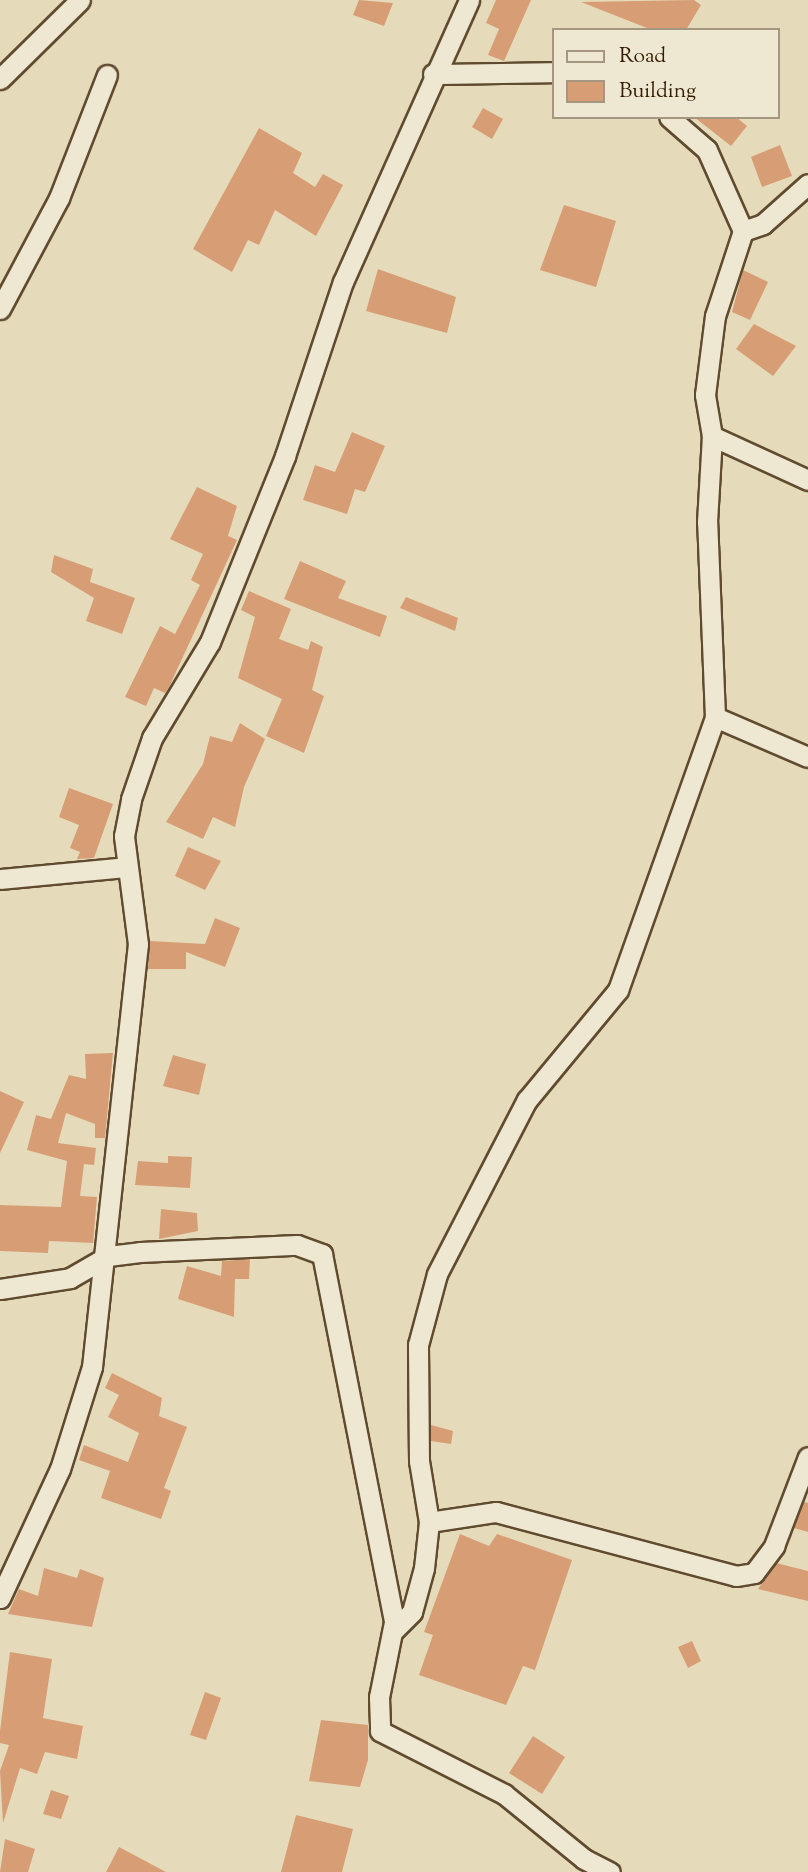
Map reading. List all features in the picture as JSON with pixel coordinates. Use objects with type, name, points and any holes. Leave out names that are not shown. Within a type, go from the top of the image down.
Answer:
[{"type":"street","points":[[0,79],[80,0]]},
{"type":"street","points":[[0,1598],[64,1456],[92,1367],[108,1256],[138,944],[125,867],[131,799],[152,738],[215,629],[285,456],[342,282],[433,74],[469,0]]},
{"type":"street","points":[[433,74],[552,72]]},
{"type":"street","points":[[0,309],[59,198],[107,75]]},
{"type":"street","points":[[393,1631],[412,1612],[429,1521],[419,1461],[418,1345],[437,1274],[527,1100],[618,990],[715,718],[707,522],[712,436],[705,395],[715,316],[743,231],[707,150],[671,119]]},
{"type":"street","points":[[743,231],[763,224],[808,184]]},
{"type":"street","points":[[712,436],[808,480]]},
{"type":"street","points":[[715,718],[808,757]]},
{"type":"street","points":[[0,879],[125,867]]},
{"type":"street","points":[[0,1289],[70,1278],[108,1256],[297,1245],[322,1254],[393,1631],[379,1697],[380,1731],[504,1794],[584,1859],[610,1872]]},
{"type":"street","points":[[429,1521],[496,1512],[736,1576],[754,1573],[774,1546],[808,1457]]},
{"type":"building","points":[[359,0],[393,3],[384,26],[353,15]]},
{"type":"building","points":[[496,0],[531,0],[504,61],[488,55],[499,29],[486,23]]},
{"type":"building","points":[[694,0],[701,5],[687,28],[647,28],[581,2]]},
{"type":"building","points":[[483,108],[503,119],[492,139],[472,127]]},
{"type":"building","points":[[697,119],[738,119],[747,126],[731,146]]},
{"type":"building","points":[[259,128],[302,153],[293,173],[315,187],[323,174],[343,185],[316,236],[275,210],[259,245],[248,240],[232,272],[193,249]]},
{"type":"building","points":[[780,145],[792,176],[762,187],[751,157]]},
{"type":"building","points":[[564,205],[616,221],[596,287],[540,270]]},
{"type":"building","points":[[378,269],[456,297],[447,333],[366,311]]},
{"type":"building","points":[[743,270],[768,282],[750,320],[732,312]]},
{"type":"building","points":[[754,324],[796,346],[773,376],[736,349]]},
{"type":"building","points":[[352,432],[385,446],[365,492],[355,489],[347,514],[303,500],[315,465],[335,472]]},
{"type":"building","points":[[197,487],[237,506],[228,536],[237,540],[169,687],[165,693],[154,688],[146,706],[125,697],[160,626],[175,634],[200,585],[191,580],[203,554],[170,539]]},
{"type":"building","points":[[54,555],[93,569],[90,582],[135,598],[122,634],[86,621],[94,598],[51,572]]},
{"type":"building","points":[[300,561],[346,581],[338,598],[387,616],[380,637],[284,599]]},
{"type":"building","points":[[249,591],[291,609],[279,639],[308,650],[311,641],[323,647],[312,690],[324,696],[304,753],[266,736],[282,699],[238,678],[255,617],[241,610]]},
{"type":"building","points":[[406,597],[458,618],[455,631],[400,608]]},
{"type":"building","points":[[240,723],[265,739],[244,787],[235,827],[213,817],[203,839],[166,822],[203,764],[210,736],[232,742]]},
{"type":"building","points":[[69,788],[113,804],[94,858],[77,859],[80,852],[70,848],[79,825],[59,817]]},
{"type":"building","points":[[188,847],[221,861],[205,890],[175,876]]},
{"type":"building","points":[[215,918],[240,928],[225,967],[186,952],[186,969],[148,969],[150,941],[205,944]]},
{"type":"building","points":[[113,1053],[105,1138],[95,1138],[95,1124],[66,1113],[58,1143],[96,1148],[94,1165],[84,1164],[80,1196],[97,1197],[93,1243],[49,1241],[48,1253],[0,1251],[0,1205],[61,1207],[67,1161],[27,1150],[36,1115],[51,1119],[69,1075],[86,1079],[85,1054]]},
{"type":"building","points":[[173,1055],[206,1064],[199,1095],[163,1086]]},
{"type":"building","points":[[0,1091],[24,1102],[0,1153]]},
{"type":"building","points":[[168,1156],[192,1157],[190,1188],[135,1185],[138,1161],[168,1163]]},
{"type":"building","points":[[161,1209],[197,1213],[198,1231],[159,1239]]},
{"type":"building","points":[[250,1259],[249,1279],[235,1279],[234,1317],[178,1299],[187,1266],[221,1276],[222,1261]]},
{"type":"building","points":[[112,1373],[162,1398],[159,1416],[187,1427],[164,1488],[171,1491],[161,1519],[101,1498],[110,1471],[79,1460],[84,1445],[128,1462],[139,1433],[108,1417],[119,1395],[105,1388]]},
{"type":"building","points":[[431,1425],[453,1431],[451,1444],[431,1441]]},
{"type":"building","points":[[804,1502],[808,1503],[808,1532],[794,1528]]},
{"type":"building","points":[[460,1534],[489,1546],[497,1534],[572,1560],[535,1670],[523,1666],[506,1705],[419,1675],[433,1635],[424,1632]]},
{"type":"building","points":[[776,1563],[808,1571],[808,1601],[758,1589]]},
{"type":"building","points":[[44,1568],[77,1578],[80,1569],[104,1578],[92,1627],[8,1614],[19,1589],[38,1596]]},
{"type":"building","points":[[692,1641],[701,1661],[688,1668],[678,1647]]},
{"type":"building","points":[[10,1652],[52,1659],[43,1718],[83,1726],[77,1759],[45,1752],[37,1774],[20,1768],[3,1823],[0,1771],[9,1745],[0,1743],[0,1731]]},
{"type":"building","points":[[205,1692],[221,1698],[206,1740],[190,1735]]},
{"type":"building","points":[[321,1720],[368,1725],[368,1760],[360,1787],[309,1781]]},
{"type":"building","points":[[533,1736],[565,1757],[542,1794],[509,1773]]},
{"type":"building","points":[[51,1790],[69,1796],[61,1819],[43,1814]]},
{"type":"building","points":[[296,1815],[353,1829],[342,1872],[281,1872]]},
{"type":"building","points":[[5,1839],[35,1849],[28,1872],[0,1872]]},
{"type":"building","points":[[119,1847],[166,1872],[106,1872]]}]
